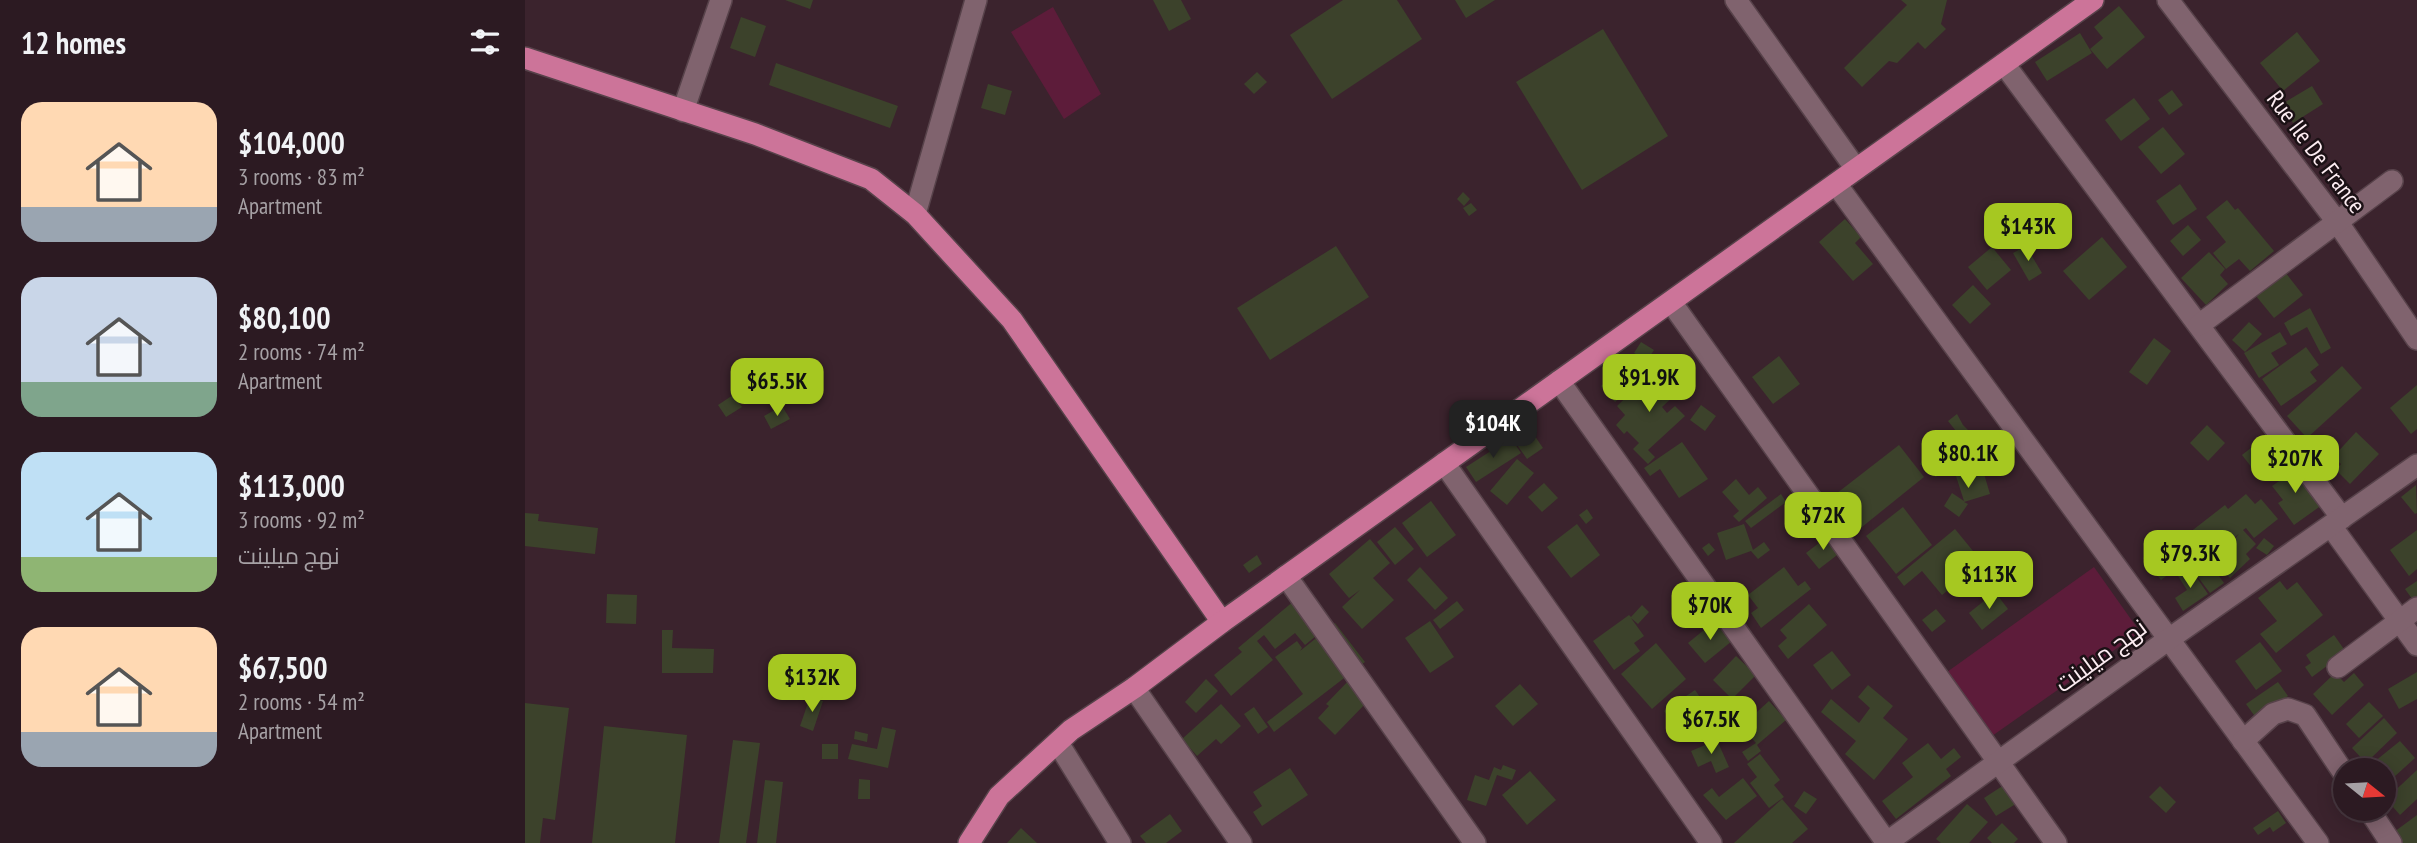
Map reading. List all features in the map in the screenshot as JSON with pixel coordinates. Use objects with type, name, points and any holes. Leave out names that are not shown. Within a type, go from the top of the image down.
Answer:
[{"type":"main road","points":[[969,843],[999,796],[1071,730],[1134,688],[1286,576],[2093,0]]},
{"type":"main road","points":[[525,58],[755,134],[871,179],[915,214],[1012,320],[1222,622]]},
{"type":"street","points":[[683,111],[721,0]]},
{"type":"street","points":[[915,214],[975,0]]},
{"type":"street","points":[[1736,0],[1856,169]]},
{"type":"street","name":"Rue Ile De France","points":[[2168,0],[2338,223],[2417,339]]},
{"type":"street","points":[[2004,64],[2199,325],[2336,522],[2417,645]]},
{"type":"street","points":[[2199,325],[2392,181]]},
{"type":"street","points":[[1836,184],[2318,843]]},
{"type":"street","points":[[1671,302],[2056,843]]},
{"type":"street","points":[[1559,381],[1887,843]]},
{"type":"street","points":[[1444,463],[1711,843]]},
{"type":"street","name":"نهج ميلينت","points":[[1887,843],[2169,639],[2417,465]]},
{"type":"street","points":[[1286,576],[1475,843]]},
{"type":"street","points":[[2338,667],[2417,608]]},
{"type":"street","points":[[1134,688],[1241,843]]},
{"type":"street","points":[[2243,741],[2273,714],[2288,709],[2305,715],[2334,758]]},
{"type":"street","points":[[1058,743],[1120,843]]},
{"type":"street","points":[[2377,821],[2391,843]]},
{"type":"shaded area","points":[[1053,7],[1101,94],[1064,119],[1011,32]]},
{"type":"shaded area","points":[[2094,567],[2140,632],[1992,736],[1947,672]]},
{"type":"building","points":[[785,0],[813,0],[810,9]]},
{"type":"building","points":[[1153,0],[1181,0],[1191,19],[1169,31]]},
{"type":"building","points":[[1343,0],[1397,0],[1422,39],[1332,99],[1290,35]]},
{"type":"building","points":[[1455,0],[1495,0],[1466,18]]},
{"type":"building","points":[[1901,0],[1947,0],[1941,24],[1946,29],[1925,49],[1918,42],[1897,63],[1889,61],[1862,87],[1844,68],[1907,5]]},
{"type":"building","points":[[2119,6],[2145,37],[2107,69],[2090,49],[2103,38],[2094,27]]},
{"type":"building","points":[[741,17],[766,26],[755,57],[730,48]]},
{"type":"building","points":[[1603,29],[1668,136],[1582,190],[1516,82]]},
{"type":"building","points":[[2297,32],[2320,61],[2283,91],[2260,63]]},
{"type":"building","points":[[2080,33],[2092,53],[2047,81],[2035,62]]},
{"type":"building","points":[[776,63],[898,106],[890,128],[769,85]]},
{"type":"building","points":[[1257,72],[1267,82],[1254,94],[1244,84]]},
{"type":"building","points":[[988,84],[1012,91],[1005,115],[981,108]]},
{"type":"building","points":[[2312,86],[2323,104],[2293,123],[2282,104]]},
{"type":"building","points":[[2172,90],[2183,105],[2169,115],[2158,100]]},
{"type":"building","points":[[2134,98],[2150,119],[2121,141],[2105,120]]},
{"type":"building","points":[[2163,127],[2185,154],[2161,174],[2138,147]]},
{"type":"building","points":[[2180,184],[2197,209],[2173,225],[2156,201]]},
{"type":"building","points":[[1463,192],[1470,199],[1464,206],[1457,199]]},
{"type":"building","points":[[2227,200],[2235,210],[2238,208],[2274,251],[2250,271],[2239,259],[2226,269],[2213,253],[2226,242],[2206,217]]},
{"type":"building","points":[[1471,203],[1477,210],[1469,216],[1463,208]]},
{"type":"building","points":[[1845,219],[1861,237],[1855,243],[1873,264],[1853,281],[1819,242]]},
{"type":"building","points":[[2188,225],[2201,240],[2183,256],[2170,241]]},
{"type":"building","points":[[2102,237],[2127,267],[2089,300],[2063,271]]},
{"type":"building","points":[[1336,246],[1369,297],[1270,360],[1237,308]]},
{"type":"building","points":[[2026,246],[2042,273],[2029,281],[2013,253]]},
{"type":"building","points":[[1992,247],[2011,270],[1987,290],[1968,267]]},
{"type":"building","points":[[2209,252],[2225,269],[2220,275],[2228,284],[2206,305],[2181,278]]},
{"type":"building","points":[[2285,272],[2303,295],[2274,318],[2256,296]]},
{"type":"building","points":[[1973,285],[1991,304],[1970,324],[1952,305]]},
{"type":"building","points":[[2310,308],[2331,348],[2321,354],[2307,327],[2291,336],[2284,323]]},
{"type":"building","points":[[2249,322],[2262,334],[2245,352],[2232,340]]},
{"type":"building","points":[[2280,332],[2287,344],[2271,353],[2279,365],[2259,378],[2244,353]]},
{"type":"building","points":[[2154,338],[2171,351],[2147,385],[2129,372]]},
{"type":"building","points":[[1641,342],[1654,350],[1647,361],[1634,353]]},
{"type":"building","points":[[2306,347],[2319,365],[2310,372],[2317,381],[2281,406],[2262,379]]},
{"type":"building","points":[[1779,356],[1800,384],[1773,404],[1752,377]]},
{"type":"building","points":[[1636,357],[1649,374],[1615,402],[1601,386]]},
{"type":"building","points":[[2342,366],[2362,388],[2307,438],[2287,416]]},
{"type":"building","points":[[1672,367],[1682,372],[1676,384],[1666,379]]},
{"type":"building","points":[[1655,370],[1677,393],[1662,407],[1667,413],[1675,406],[1685,416],[1648,450],[1655,457],[1648,464],[1633,449],[1639,443],[1627,431],[1624,434],[1616,425],[1625,415],[1617,406]]},
{"type":"building","points":[[2417,385],[2417,429],[2411,434],[2390,408]]},
{"type":"building","points":[[733,395],[742,407],[726,417],[718,405]]},
{"type":"building","points":[[1701,405],[1716,416],[1705,431],[1690,420]]},
{"type":"building","points":[[782,406],[790,419],[771,429],[764,416]]},
{"type":"building","points":[[1957,414],[1963,425],[1977,439],[1954,462],[1950,458],[1936,477],[1920,464],[1934,445],[1946,454],[1940,447],[1956,431],[1948,421]]},
{"type":"building","points":[[2207,425],[2225,443],[2208,461],[2190,443]]},
{"type":"building","points":[[1528,426],[1543,448],[1527,459],[1512,438]]},
{"type":"building","points":[[2356,432],[2379,454],[2350,484],[2336,470],[2341,464],[2333,457]]},
{"type":"building","points":[[2266,436],[2280,455],[2256,473],[2242,455]]},
{"type":"building","points":[[1511,438],[1521,453],[1476,482],[1466,467]]},
{"type":"building","points":[[1682,442],[1708,479],[1679,498],[1660,469],[1650,476],[1644,468]]},
{"type":"building","points":[[2324,442],[2330,454],[2317,460],[2311,448]]},
{"type":"building","points":[[1899,445],[1924,477],[1857,531],[1832,497]]},
{"type":"building","points":[[1517,459],[1534,473],[1507,505],[1490,491]]},
{"type":"building","points":[[2291,462],[2322,505],[2294,525],[2278,503],[2283,500],[2272,486],[2282,479],[2276,472]]},
{"type":"building","points":[[1982,467],[1990,494],[1964,502],[1968,504],[1959,517],[1944,506],[1952,493],[1964,501],[1956,476]]},
{"type":"building","points":[[1736,479],[1749,495],[1758,487],[1767,498],[1739,522],[1733,516],[1739,511],[1722,492]]},
{"type":"building","points":[[1544,483],[1558,498],[1542,512],[1528,497]]},
{"type":"building","points":[[2416,485],[2417,513],[2415,514],[2401,497]]},
{"type":"building","points":[[1781,494],[1786,502],[1751,528],[1745,521]]},
{"type":"building","points":[[2246,494],[2255,504],[2261,499],[2278,519],[2254,538],[2246,528],[2243,530],[2256,544],[2246,554],[2250,559],[2230,578],[2214,561],[2239,534],[2232,539],[2229,535],[2217,545],[2214,542],[2201,552],[2197,548],[2185,557],[2187,560],[2161,580],[2143,558],[2166,540],[2171,547],[2225,505],[2228,509]]},
{"type":"building","points":[[1431,501],[1456,535],[1427,557],[1402,523]]},
{"type":"building","points":[[1903,507],[1932,545],[1896,574],[1866,536]]},
{"type":"building","points":[[1587,509],[1593,518],[1586,524],[1579,515]]},
{"type":"building","points":[[525,513],[539,514],[538,521],[598,528],[595,554],[525,546]]},
{"type":"building","points":[[1577,524],[1600,555],[1571,578],[1547,547]]},
{"type":"building","points":[[1744,524],[1753,550],[1764,542],[1770,550],[1758,559],[1751,551],[1726,560],[1717,533]]},
{"type":"building","points":[[1395,527],[1414,549],[1395,565],[1377,542]]},
{"type":"building","points":[[1955,529],[1982,562],[1942,595],[1922,571],[1904,586],[1897,577]]},
{"type":"building","points":[[2417,530],[2417,569],[2409,576],[2390,550]]},
{"type":"building","points":[[1828,536],[1841,552],[1819,569],[1806,553]]},
{"type":"building","points":[[2264,538],[2274,546],[2267,555],[2256,548]]},
{"type":"building","points":[[1370,539],[1390,563],[1373,578],[1394,600],[1362,629],[1342,607],[1360,590],[1349,598],[1329,574]]},
{"type":"building","points":[[1709,543],[1715,550],[1708,556],[1702,548]]},
{"type":"building","points":[[1257,555],[1262,564],[1249,573],[1243,565]]},
{"type":"building","points":[[2205,557],[2224,583],[2210,593],[2191,568]]},
{"type":"building","points":[[1420,567],[1448,598],[1435,610],[1407,580]]},
{"type":"building","points":[[1784,567],[1798,586],[1805,581],[1811,589],[1761,628],[1751,613],[1758,608],[1748,595]]},
{"type":"building","points":[[2190,568],[2208,594],[2183,611],[2175,598],[2187,590],[2178,576]]},
{"type":"building","points":[[2280,581],[2287,590],[2297,582],[2323,615],[2276,653],[2260,634],[2277,621],[2258,598]]},
{"type":"building","points":[[2417,581],[2417,602],[2415,603],[2405,589]]},
{"type":"building","points":[[1995,592],[2008,609],[1982,630],[1969,613]]},
{"type":"building","points":[[607,594],[637,595],[636,624],[606,623]]},
{"type":"building","points":[[1301,595],[1327,627],[1305,645],[1295,633],[1275,649],[1264,635],[1257,641],[1273,660],[1231,696],[1214,675],[1242,652],[1238,648]]},
{"type":"building","points":[[1457,601],[1464,610],[1440,629],[1433,620]]},
{"type":"building","points":[[1809,604],[1827,625],[1788,659],[1778,646],[1787,638],[1780,630]]},
{"type":"building","points":[[1642,605],[1649,612],[1638,624],[1631,618],[1644,636],[1634,643],[1640,651],[1614,670],[1593,641],[1629,615],[1631,617]]},
{"type":"building","points":[[1936,609],[1946,621],[1932,632],[1922,620]]},
{"type":"building","points":[[1430,621],[1454,657],[1430,673],[1405,638]]},
{"type":"building","points":[[1715,621],[1732,641],[1705,663],[1688,643]]},
{"type":"building","points":[[1335,623],[1365,662],[1274,732],[1267,722],[1303,694],[1275,657],[1297,641],[1302,648],[1300,651]]},
{"type":"building","points":[[662,630],[673,630],[672,648],[714,649],[713,673],[662,673]]},
{"type":"building","points":[[2334,635],[2346,652],[2312,677],[2305,667],[2311,663],[2306,655]]},
{"type":"building","points":[[2260,642],[2282,671],[2256,690],[2235,661]]},
{"type":"building","points":[[1656,643],[1686,679],[1652,709],[1621,674]]},
{"type":"building","points":[[1832,651],[1851,675],[1832,690],[1813,665]]},
{"type":"building","points":[[1736,656],[1756,675],[1732,699],[1713,680]]},
{"type":"building","points":[[2417,672],[2417,699],[2399,709],[2388,689]]},
{"type":"building","points":[[2335,673],[2344,682],[2354,673],[2364,685],[2332,715],[2313,694]]},
{"type":"building","points":[[1354,675],[1367,702],[1335,735],[1318,718],[1329,706],[1326,704]]},
{"type":"building","points":[[1206,679],[1218,691],[1196,713],[1185,702]]},
{"type":"building","points":[[2278,682],[2288,696],[2256,718],[2246,704]]},
{"type":"building","points":[[1520,684],[1538,704],[1513,726],[1495,706]]},
{"type":"building","points":[[1868,685],[1893,706],[1883,718],[1908,739],[1874,780],[1845,754],[1856,741],[1821,712],[1831,699],[1859,723],[1870,708],[1858,697]]},
{"type":"building","points":[[1695,690],[1704,703],[1696,709],[1707,727],[1686,742],[1664,711]]},
{"type":"building","points":[[810,697],[823,701],[813,731],[800,726]]},
{"type":"building","points":[[1769,701],[1786,720],[1757,745],[1761,751],[1748,761],[1742,752],[1756,743],[1747,733],[1739,740],[1727,727],[1742,714],[1748,720]]},
{"type":"building","points":[[2369,702],[2383,716],[2359,738],[2346,724]]},
{"type":"building","points":[[525,703],[569,708],[555,820],[543,818],[540,843],[525,843]]},
{"type":"building","points":[[1221,704],[1241,726],[1221,744],[1216,739],[1197,756],[1182,739]]},
{"type":"building","points":[[1254,707],[1268,727],[1258,734],[1244,714]]},
{"type":"building","points":[[2384,718],[2397,733],[2371,758],[2361,758],[2352,748]]},
{"type":"building","points":[[604,726],[687,735],[675,843],[592,843]]},
{"type":"building","points":[[882,727],[896,730],[888,768],[848,759],[852,744],[877,749]]},
{"type":"building","points":[[855,731],[868,734],[867,742],[854,739]]},
{"type":"building","points":[[733,740],[760,743],[746,843],[719,843]]},
{"type":"building","points":[[1717,740],[1729,767],[1716,773],[1711,761],[1698,767],[1691,751]]},
{"type":"building","points":[[2400,741],[2415,758],[2396,775],[2396,758],[2379,758]]},
{"type":"building","points":[[1928,743],[1941,759],[1954,748],[1961,757],[1946,769],[1951,776],[1896,819],[1882,801],[1913,777],[1902,763]]},
{"type":"building","points":[[822,744],[838,744],[838,759],[822,759]]},
{"type":"building","points":[[1760,754],[1780,780],[1774,785],[1784,797],[1769,808],[1750,783],[1757,777],[1747,764]]},
{"type":"building","points":[[1503,765],[1516,770],[1512,780],[1497,775],[1486,806],[1467,800],[1475,775],[1489,780],[1494,767],[1501,770]]},
{"type":"building","points":[[1290,768],[1308,795],[1262,826],[1253,812],[1262,806],[1253,792]]},
{"type":"building","points":[[2417,770],[2417,799],[2400,815],[2396,810],[2396,790]]},
{"type":"building","points":[[1530,771],[1556,800],[1527,825],[1502,795]]},
{"type":"building","points":[[1743,778],[1757,796],[1726,820],[1703,795],[1712,788],[1719,797]]},
{"type":"building","points":[[859,779],[870,780],[870,799],[858,799]]},
{"type":"building","points":[[765,780],[783,782],[776,843],[757,843]]},
{"type":"building","points":[[2007,783],[2019,802],[1996,816],[1984,798]]},
{"type":"building","points":[[2160,786],[2176,802],[2166,813],[2149,797]]},
{"type":"building","points":[[1804,791],[1817,799],[1806,814],[1794,806]]},
{"type":"building","points":[[1782,799],[1808,829],[1792,843],[1734,843]]},
{"type":"building","points":[[1967,804],[1988,822],[1969,843],[1941,843],[1936,839]]},
{"type":"building","points":[[2278,811],[2286,823],[2273,832],[2270,827],[2258,835],[2253,828]]},
{"type":"building","points":[[1170,814],[1182,831],[1166,843],[1146,843],[1140,836]]},
{"type":"building","points":[[2417,815],[2417,843],[2402,843],[2394,832]]},
{"type":"building","points":[[2002,823],[2018,839],[2014,843],[1992,843],[1987,838]]},
{"type":"building","points":[[1021,828],[1037,843],[1007,843]]}]
